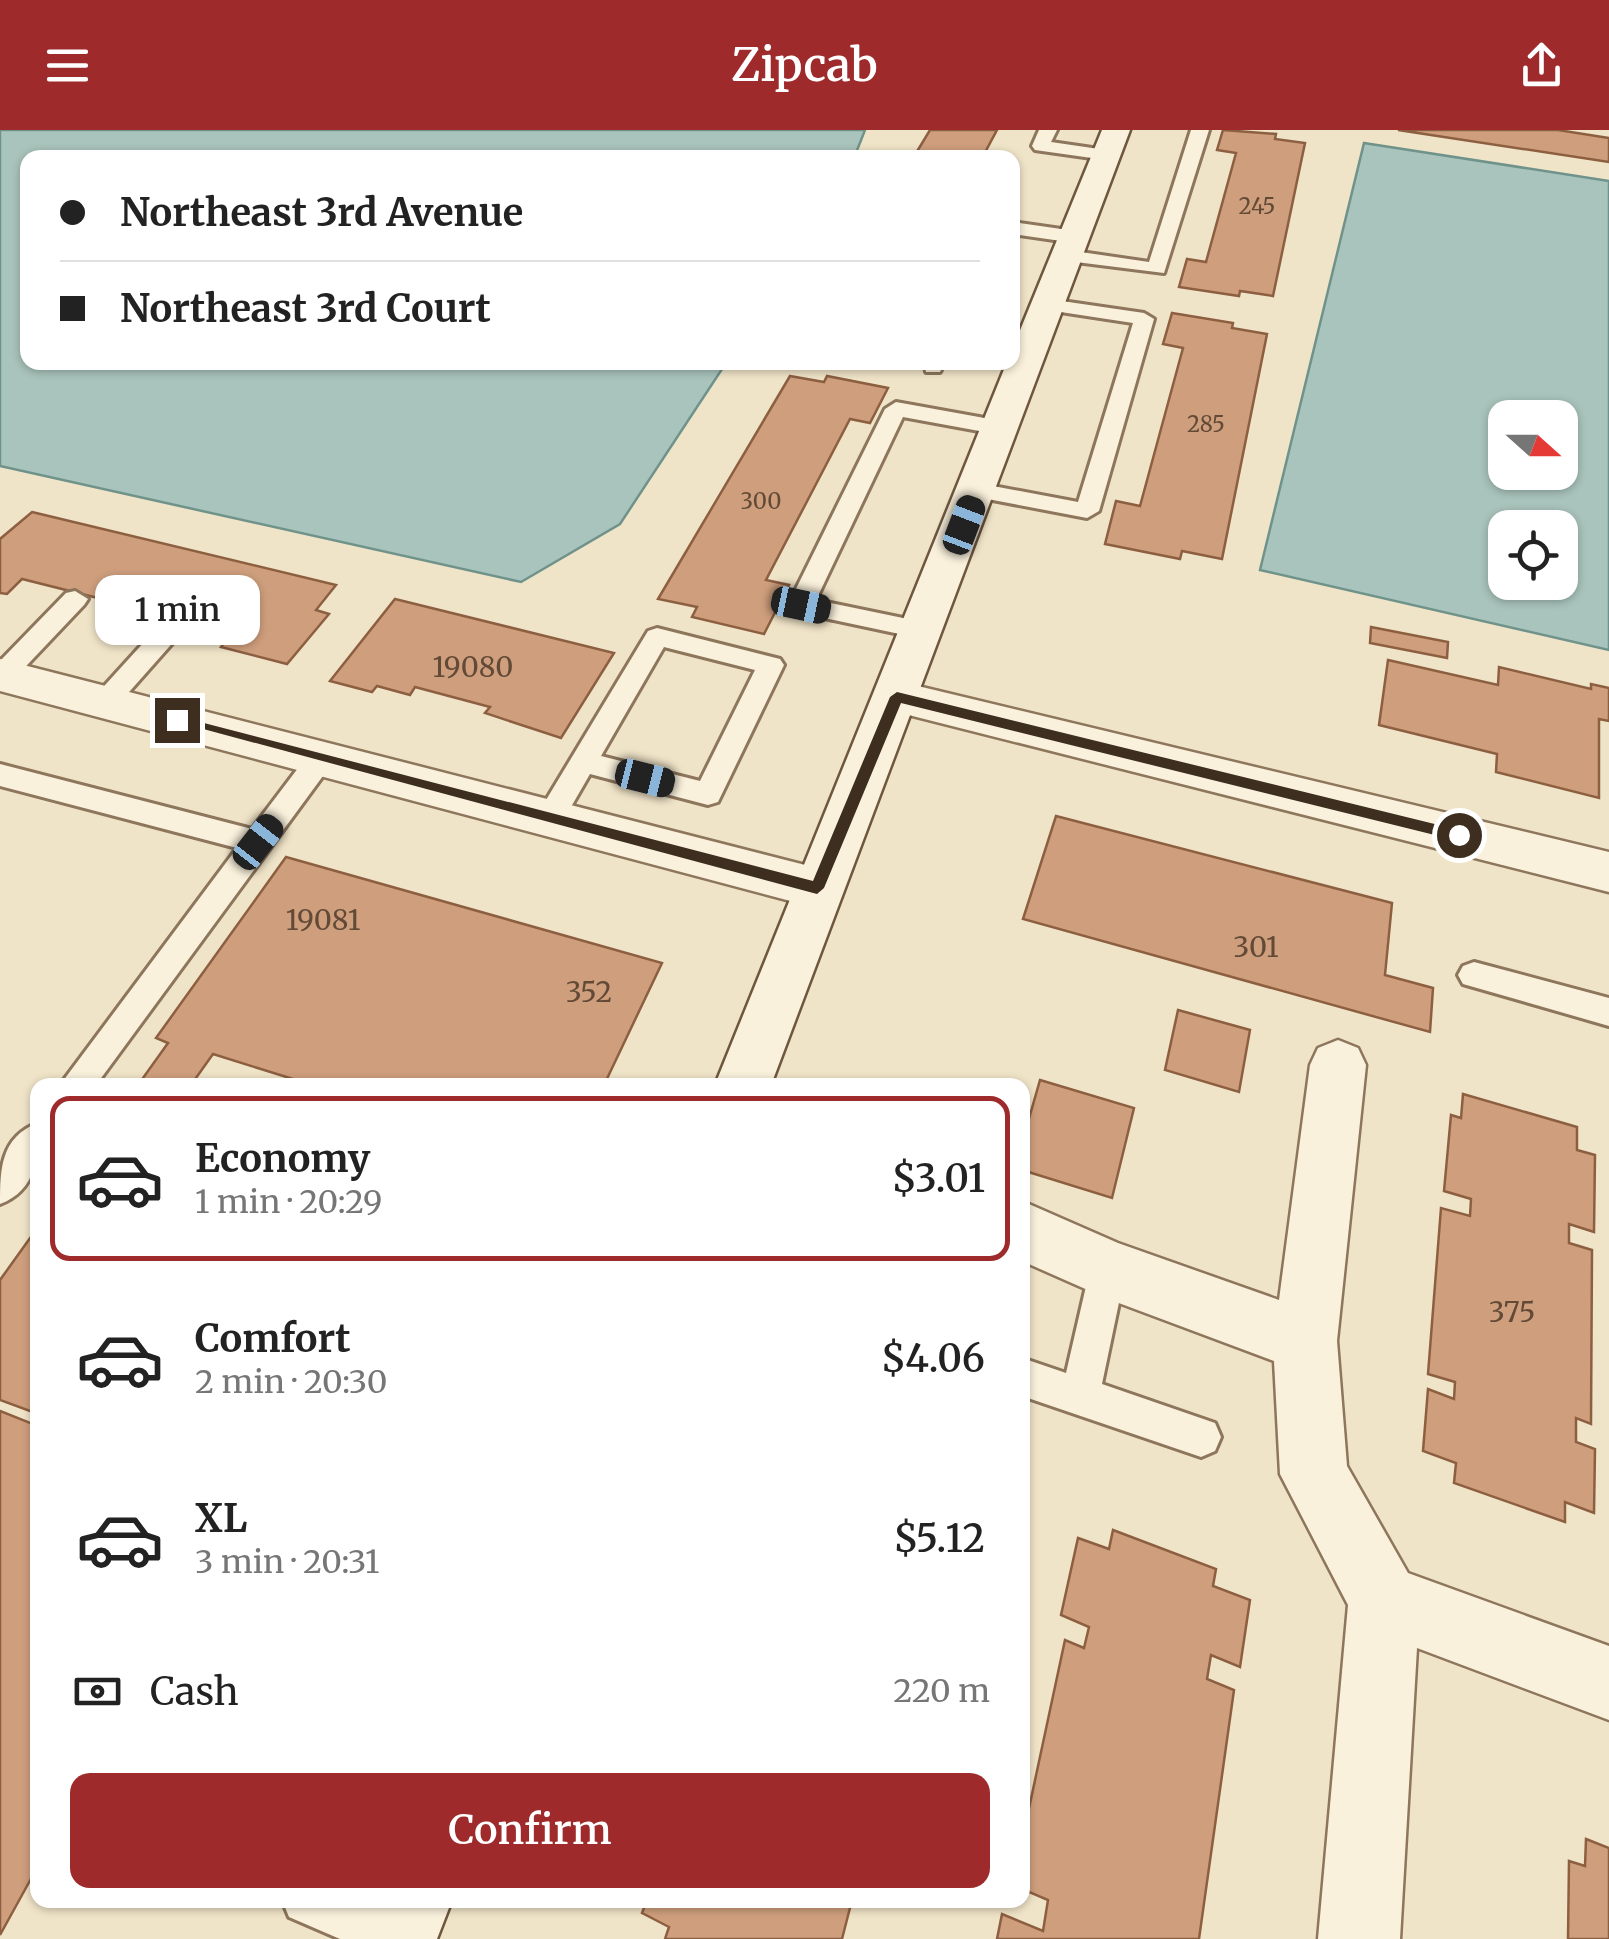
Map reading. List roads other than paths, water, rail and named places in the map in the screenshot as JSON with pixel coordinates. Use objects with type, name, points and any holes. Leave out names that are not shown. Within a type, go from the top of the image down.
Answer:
[{"type":"street","points":[[1020,360],[1048,305],[1111,143]]},
{"type":"street","points":[[746,1078],[817,888],[897,697],[1001,428],[1017,370]]},
{"type":"street","points":[[1,675],[817,888]]},
{"type":"street","points":[[897,697],[1609,872]]},
{"type":"street","points":[[1338,1064],[1305,1341],[1314,1474],[1384,1600],[1359,1939]]},
{"type":"street","points":[[1030,1234],[1108,1269],[1305,1341]]},
{"type":"street","points":[[1384,1600],[1609,1683]]},
{"type":"street","points":[[396,1939],[409,1908]]},
{"type":"lane","points":[[1048,130],[1041,146],[1111,143]]},
{"type":"lane","points":[[1020,230],[1157,269],[1200,130]]},
{"type":"lane","points":[[977,490],[1088,511],[1144,319],[1048,305]]},
{"type":"lane","points":[[923,630],[801,605],[896,408],[1001,428]]},
{"type":"lane","points":[[1,675],[74,599]]},
{"type":"lane","points":[[105,702],[175,624]]},
{"type":"lane","points":[[550,818],[583,762],[657,637],[771,665],[708,794],[583,762]]},
{"type":"lane","points":[[82,1078],[321,758]]},
{"type":"lane","points":[[0,775],[258,842]]},
{"type":"lane","points":[[1474,975],[1609,1012]]},
{"type":"lane","points":[[0,1188],[30,1149]]},
{"type":"lane","points":[[1080,1397],[1108,1269]]},
{"type":"lane","points":[[1030,1381],[1201,1438]]},
{"type":"lane","points":[[324,1908],[396,1939]]},
{"type":"water","points":[[0,130],[865,130],[857,150],[20,150],[20,370],[721,370],[620,524],[521,582],[0,466]]},
{"type":"water","points":[[1364,143],[1609,181],[1609,650],[1260,570]]}]
